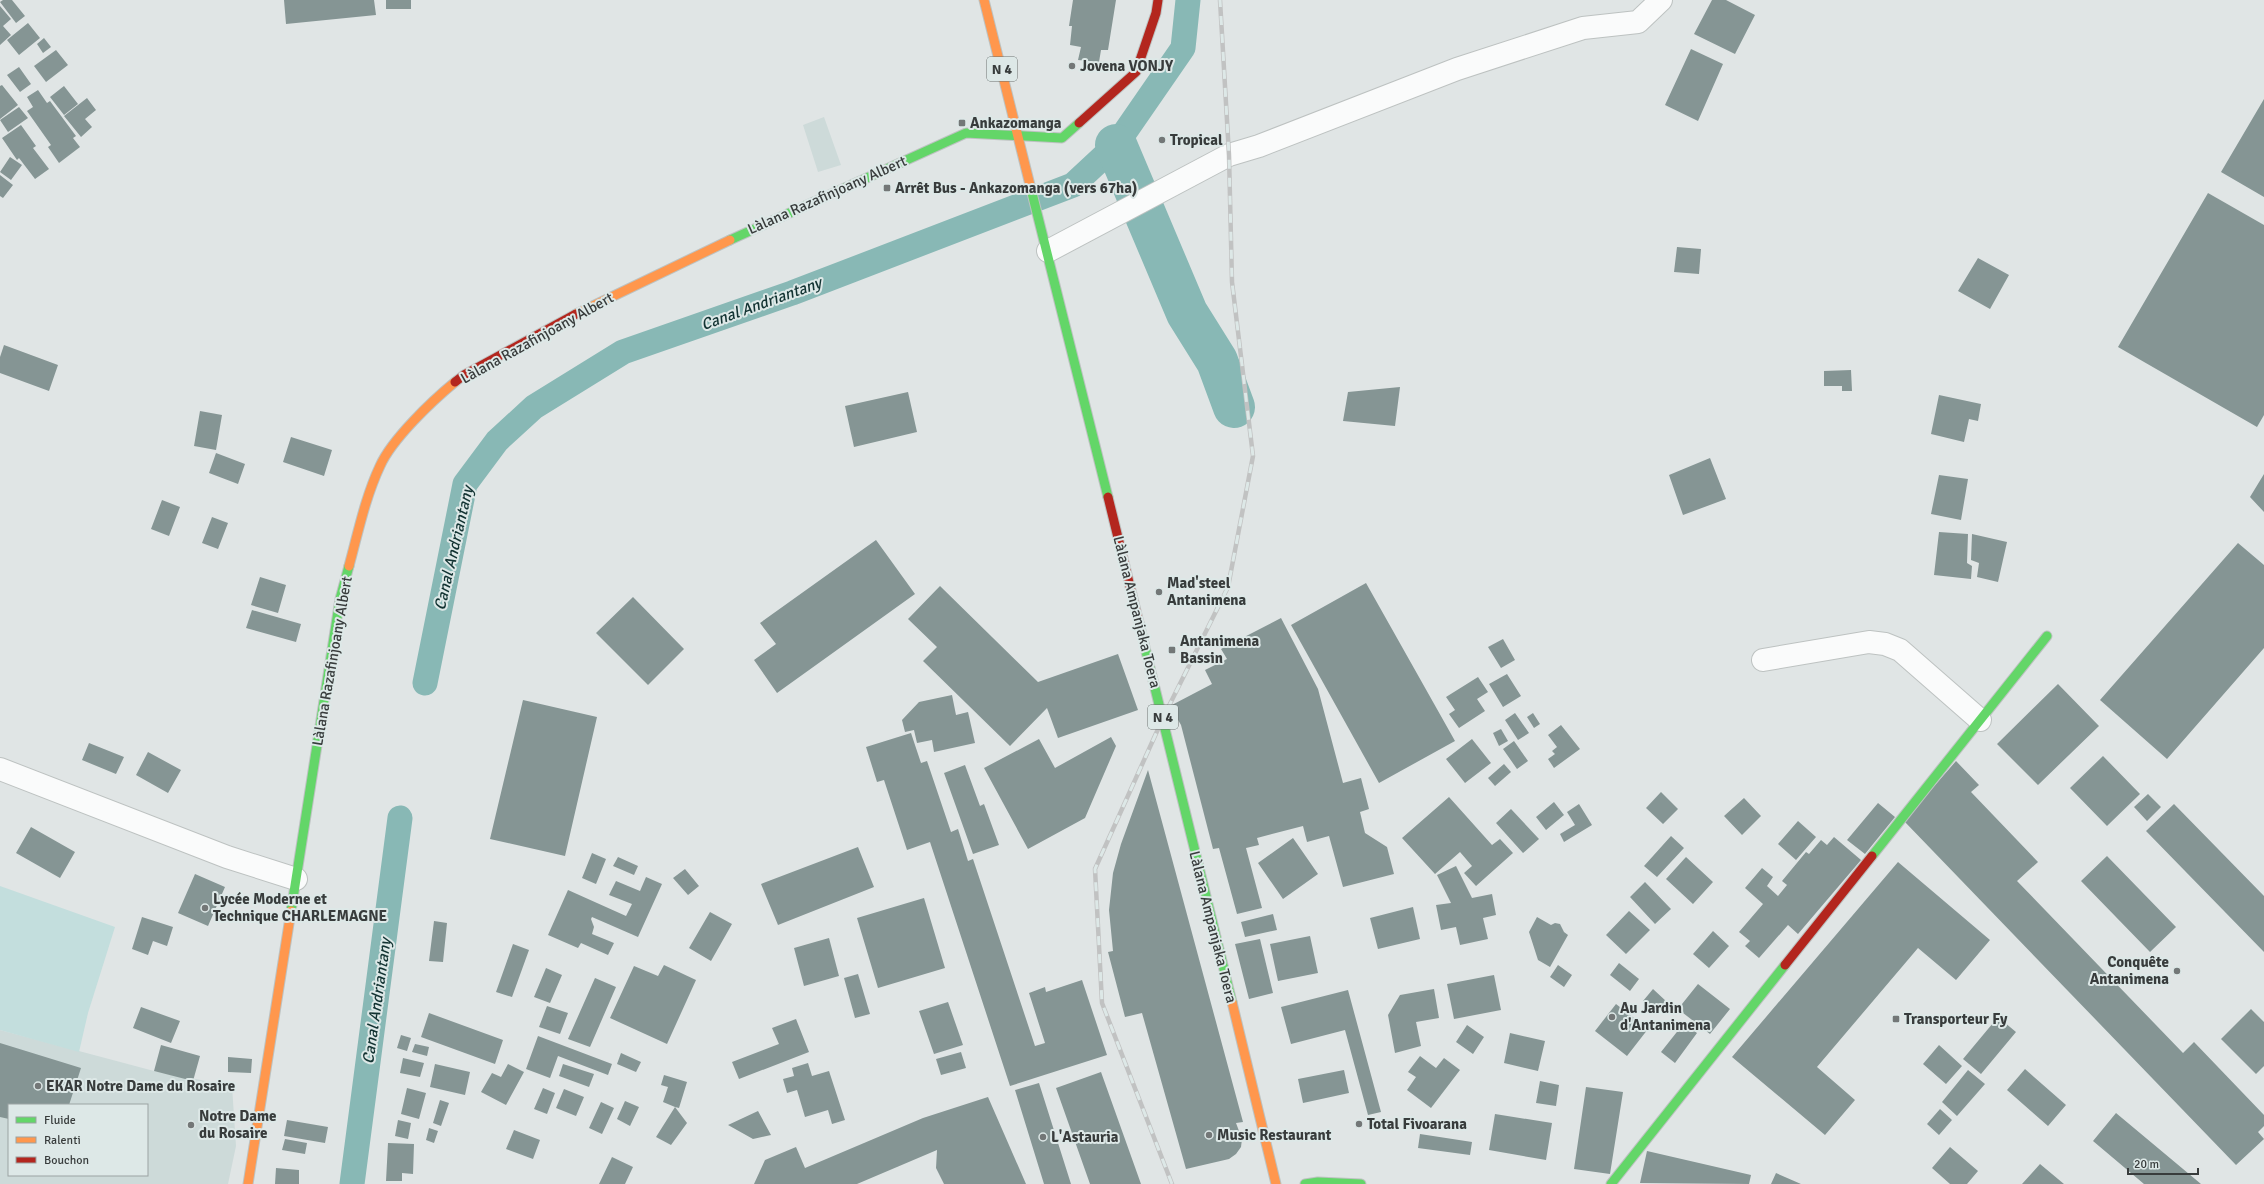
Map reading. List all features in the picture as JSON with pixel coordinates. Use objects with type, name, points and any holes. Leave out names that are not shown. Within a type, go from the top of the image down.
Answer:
[{"type":"street","name":"N 4","points":[[984,0],[1048,251]]},
{"type":"street","name":"Làlana Razafinjoany Albert","points":[[248,1184],[340,599],[367,500],[380,465],[395,443],[438,396],[464,375],[575,314],[835,191],[966,134],[1062,138],[1136,72],[1156,13],[1158,0]]},
{"type":"street","points":[[1048,251],[1229,155],[1259,146],[1457,69],[1583,28],[1638,22],[1661,0]]},
{"type":"street","name":"Làlana Ampanjaka Toera","points":[[1048,251],[1276,1184]]},
{"type":"street","points":[[1611,1184],[2047,636]]},
{"type":"street","points":[[1762,660],[1869,642],[1885,644],[1900,650],[1980,720]]},
{"type":"street","points":[[0,769],[227,857],[296,879]]},
{"type":"street","points":[[1305,1184],[1318,1182],[1361,1184]]},
{"type":"shaded area","points":[[824,117],[841,165],[818,172],[803,125]]},
{"type":"shaded area","points":[[0,886],[115,927],[88,1013],[79,1052],[0,1030]]},
{"type":"shaded area","name":"Notre Dame du Rosaire","points":[[0,1030],[154,1071],[232,1086],[236,1146],[228,1184],[0,1184]]},
{"type":"building","points":[[3,0],[12,0],[25,16],[16,23],[0,2]]},
{"type":"building","points":[[284,0],[374,0],[376,15],[286,24]]},
{"type":"building","points":[[386,0],[411,0],[411,9],[386,9]]},
{"type":"building","points":[[1073,0],[1116,0],[1108,50],[1101,50],[1099,62],[1078,60],[1081,47],[1070,45],[1072,26],[1069,26]]},
{"type":"building","points":[[1712,0],[1726,0],[1755,15],[1735,54],[1694,34]]},
{"type":"building","points":[[0,6],[11,19],[3,26],[11,35],[0,45]]},
{"type":"building","points":[[28,23],[40,38],[19,55],[7,40]]},
{"type":"building","points":[[44,38],[51,47],[43,53],[37,44]]},
{"type":"building","points":[[1691,49],[1723,64],[1698,121],[1665,105]]},
{"type":"building","points":[[56,50],[68,65],[46,82],[34,66]]},
{"type":"building","points":[[19,67],[31,84],[20,92],[7,75]]},
{"type":"building","points":[[2,85],[18,105],[0,119],[0,86]]},
{"type":"building","points":[[64,86],[78,104],[64,115],[50,97]]},
{"type":"building","points":[[38,90],[47,103],[50,101],[76,136],[73,138],[80,147],[59,163],[48,147],[51,145],[27,111],[33,107],[27,97]]},
{"type":"building","points":[[87,98],[96,110],[85,119],[92,127],[81,137],[64,116]]},
{"type":"building","points":[[2264,99],[2264,197],[2221,172]]},
{"type":"building","points":[[19,107],[28,118],[8,132],[0,120]]},
{"type":"building","points":[[21,125],[36,146],[33,148],[49,169],[35,179],[19,158],[17,160],[2,138]]},
{"type":"building","points":[[10,157],[22,165],[11,180],[0,172]]},
{"type":"building","points":[[0,175],[13,185],[3,198],[0,196]]},
{"type":"building","points":[[2208,193],[2264,225],[2264,415],[2257,427],[2118,347]]},
{"type":"building","points":[[1677,247],[1701,249],[1699,274],[1674,272]]},
{"type":"building","points":[[1978,258],[2009,275],[1990,309],[1958,291]]},
{"type":"building","points":[[4,345],[58,365],[49,391],[0,373],[0,357]]},
{"type":"building","points":[[1851,370],[1852,391],[1842,391],[1842,386],[1824,386],[1824,371]]},
{"type":"building","points":[[1400,387],[1395,426],[1343,421],[1348,392]]},
{"type":"building","points":[[908,392],[917,432],[854,447],[845,406]]},
{"type":"building","points":[[1939,395],[1981,404],[1978,421],[1969,419],[1964,442],[1931,434]]},
{"type":"building","points":[[200,411],[222,415],[216,450],[194,446]]},
{"type":"building","points":[[291,437],[332,450],[324,476],[283,462]]},
{"type":"building","points":[[216,453],[245,464],[238,484],[209,473]]},
{"type":"building","points":[[1710,458],[1726,499],[1683,515],[1669,475]]},
{"type":"building","points":[[2264,474],[2264,512],[2250,497]]},
{"type":"building","points":[[1939,475],[1968,479],[1961,520],[1931,514]]},
{"type":"building","points":[[162,500],[180,507],[169,536],[151,529]]},
{"type":"building","points":[[212,517],[228,523],[218,549],[202,543]]},
{"type":"building","points":[[1939,532],[1968,534],[1967,563],[1972,566],[1971,579],[1934,575]]},
{"type":"building","points":[[1972,534],[2007,542],[1998,582],[1977,577],[1979,563],[1971,560]]},
{"type":"building","points":[[876,540],[915,594],[777,693],[754,660],[776,644],[760,623]]},
{"type":"building","points":[[2238,543],[2264,565],[2264,648],[2167,759],[2100,700]]},
{"type":"building","points":[[260,577],[286,585],[278,613],[251,605]]},
{"type":"building","points":[[1366,583],[1455,741],[1379,783],[1291,625]]},
{"type":"building","points":[[940,586],[1038,682],[1118,654],[1138,710],[1058,738],[1047,708],[1010,746],[923,661],[937,647],[908,619]]},
{"type":"building","points":[[633,597],[684,649],[648,685],[596,633]]},
{"type":"building","points":[[252,610],[301,624],[296,642],[246,628]]},
{"type":"building","points":[[1281,618],[1318,689],[1343,783],[1361,778],[1369,809],[1360,812],[1365,833],[1387,847],[1394,874],[1343,887],[1329,836],[1307,842],[1303,826],[1257,838],[1259,845],[1246,848],[1262,908],[1237,914],[1219,848],[1213,849],[1181,725],[1170,706],[1212,684],[1205,670],[1227,659],[1221,649]]},
{"type":"building","points":[[1503,639],[1515,660],[1501,668],[1488,647]]},
{"type":"building","points":[[1507,674],[1521,696],[1503,707],[1489,684]]},
{"type":"building","points":[[1478,677],[1488,692],[1477,699],[1485,711],[1459,728],[1449,714],[1455,710],[1446,697]]},
{"type":"building","points":[[2058,684],[2099,726],[2038,785],[1997,744]]},
{"type":"building","points":[[952,695],[956,715],[968,712],[975,743],[934,752],[932,740],[917,743],[914,730],[905,732],[902,720],[919,702]]},
{"type":"building","points":[[523,700],[597,717],[565,856],[490,839]]},
{"type":"building","points":[[1515,713],[1529,733],[1518,740],[1505,720]]},
{"type":"building","points":[[1533,713],[1540,724],[1534,728],[1527,717]]},
{"type":"building","points":[[1561,725],[1580,749],[1554,768],[1548,759],[1555,754],[1552,751],[1557,747],[1548,735]]},
{"type":"building","points":[[1501,729],[1508,741],[1499,746],[1493,733]]},
{"type":"building","points":[[911,733],[921,763],[927,761],[951,832],[958,829],[968,861],[973,859],[1035,1046],[1045,1043],[1029,993],[1045,987],[1046,992],[1082,980],[1107,1055],[1010,1086],[930,842],[907,850],[884,780],[877,782],[866,747]]},
{"type":"building","points":[[1111,737],[1116,746],[1085,818],[1028,849],[984,768],[1039,739],[1055,768]]},
{"type":"building","points":[[1472,739],[1491,763],[1465,783],[1446,759]]},
{"type":"building","points":[[1514,741],[1528,761],[1517,769],[1503,749]]},
{"type":"building","points":[[89,743],[124,757],[116,774],[82,760]]},
{"type":"building","points":[[148,752],[181,770],[168,793],[136,775]]},
{"type":"building","points":[[2103,756],[2140,794],[2107,826],[2070,788]]},
{"type":"building","points":[[1956,761],[1979,785],[1971,792],[2038,862],[2017,881],[2183,1053],[2194,1042],[2264,1115],[2264,1126],[2258,1132],[2264,1139],[2236,1165],[1904,821]]},
{"type":"building","points":[[1504,764],[1511,772],[1495,786],[1488,778]]},
{"type":"building","points":[[965,765],[980,806],[984,804],[999,845],[973,854],[944,773]]},
{"type":"building","points":[[1148,770],[1243,1122],[1236,1123],[1242,1139],[1241,1147],[1236,1154],[1229,1159],[1186,1169],[1142,1013],[1125,1017],[1108,952],[1113,951],[1109,910],[1113,873],[1121,844]]},
{"type":"building","points":[[1661,792],[1678,809],[1663,824],[1646,808]]},
{"type":"building","points":[[2148,794],[2161,807],[2147,821],[2134,807]]},
{"type":"building","points":[[1449,797],[1492,845],[1500,839],[1513,853],[1476,886],[1464,873],[1472,866],[1460,852],[1435,874],[1402,838]]},
{"type":"building","points":[[1744,798],[1761,816],[1742,835],[1724,816]]},
{"type":"building","points":[[1554,802],[1564,815],[1546,830],[1536,817]]},
{"type":"building","points":[[1878,803],[1895,817],[1865,854],[1847,840]]},
{"type":"building","points":[[1579,804],[1592,825],[1564,842],[1560,834],[1575,825],[1567,812]]},
{"type":"building","points":[[2174,804],[2264,896],[2264,952],[2146,831]]},
{"type":"building","points":[[1511,809],[1539,839],[1523,853],[1496,823]]},
{"type":"building","points":[[1798,821],[1816,837],[1796,860],[1778,844]]},
{"type":"building","points":[[31,827],[75,852],[60,878],[16,853]]},
{"type":"building","points":[[1671,836],[1684,848],[1657,877],[1644,866]]},
{"type":"building","points":[[1834,837],[1861,860],[1798,934],[1788,925],[1759,958],[1745,946],[1750,941],[1739,932],[1763,904],[1745,888],[1762,868],[1773,877],[1767,886],[1778,896],[1787,885],[1782,881],[1806,852],[1809,854],[1821,840],[1827,845]]},
{"type":"building","points":[[1293,838],[1318,874],[1283,899],[1258,863]]},
{"type":"building","points":[[858,847],[874,887],[778,925],[761,884]]},
{"type":"building","points":[[592,853],[606,859],[596,884],[582,878]]},
{"type":"building","points":[[2107,856],[2176,927],[2150,952],[2081,881]]},
{"type":"building","points":[[618,857],[638,866],[634,875],[613,866]]},
{"type":"building","points":[[1686,857],[1713,882],[1693,904],[1666,879]]},
{"type":"building","points":[[1898,862],[1990,940],[1956,980],[1918,948],[1817,1067],[1855,1100],[1825,1135],[1732,1057]]},
{"type":"building","points":[[1456,866],[1472,898],[1492,894],[1496,915],[1483,918],[1488,939],[1460,945],[1456,927],[1441,930],[1436,905],[1451,903],[1437,875]]},
{"type":"building","points":[[685,869],[699,886],[688,895],[673,878]]},
{"type":"building","points":[[195,874],[225,887],[208,926],[178,913]]},
{"type":"building","points":[[646,877],[662,884],[638,937],[592,917],[591,919],[594,927],[592,934],[614,943],[608,955],[581,943],[578,948],[548,935],[568,890],[626,916],[632,904],[609,895],[616,881],[640,891]]},
{"type":"building","points":[[1645,882],[1671,909],[1655,924],[1630,897]]},
{"type":"building","points":[[924,898],[945,968],[878,988],[857,918]]},
{"type":"building","points":[[1413,907],[1420,939],[1378,949],[1370,918]]},
{"type":"building","points":[[1629,911],[1650,930],[1626,954],[1606,935]]},
{"type":"building","points":[[710,912],[732,924],[711,961],[689,948]]},
{"type":"building","points":[[1273,914],[1277,930],[1245,937],[1241,922]]},
{"type":"building","points":[[142,917],[173,927],[167,946],[153,941],[148,955],[132,949]]},
{"type":"building","points":[[1537,917],[1551,925],[1555,923],[1560,924],[1564,932],[1568,935],[1550,967],[1538,960],[1529,932]]},
{"type":"building","points":[[434,921],[447,923],[443,962],[429,961]]},
{"type":"building","points":[[1713,931],[1729,946],[1709,968],[1693,954]]},
{"type":"building","points":[[1310,936],[1318,973],[1278,981],[1270,944]]},
{"type":"building","points":[[829,938],[839,976],[804,986],[794,948]]},
{"type":"building","points":[[1260,939],[1273,993],[1249,999],[1235,944]]},
{"type":"building","points":[[513,944],[529,950],[512,997],[496,992]]},
{"type":"building","points":[[1619,963],[1639,979],[1630,991],[1610,975]]},
{"type":"building","points":[[664,965],[696,980],[667,1044],[610,1018],[634,966],[658,976]]},
{"type":"building","points":[[1558,965],[1572,975],[1564,987],[1550,977]]},
{"type":"building","points":[[546,968],[562,975],[550,1003],[534,997]]},
{"type":"building","points":[[858,974],[870,1014],[855,1018],[844,978]]},
{"type":"building","points":[[1494,975],[1501,1010],[1454,1019],[1447,984]]},
{"type":"building","points":[[595,978],[616,987],[590,1047],[568,1039]]},
{"type":"building","points":[[1698,984],[1730,1009],[1710,1034],[1678,1009]]},
{"type":"building","points":[[1434,989],[1439,1018],[1416,1022],[1421,1046],[1395,1053],[1388,1015],[1400,995]]},
{"type":"building","points":[[1653,989],[1667,1002],[1658,1013],[1643,1001]]},
{"type":"building","points":[[1348,990],[1381,1112],[1368,1115],[1345,1030],[1291,1044],[1281,1007]]},
{"type":"building","points":[[948,1002],[963,1045],[934,1054],[919,1011]]},
{"type":"building","points":[[1616,1004],[1648,1029],[1627,1056],[1595,1031]]},
{"type":"building","points":[[547,1006],[568,1013],[560,1034],[539,1027]]},
{"type":"building","points":[[141,1007],[180,1021],[171,1043],[133,1028]]},
{"type":"building","points":[[2251,1009],[2264,1022],[2264,1066],[2256,1074],[2221,1039]]},
{"type":"building","points":[[429,1013],[503,1040],[495,1064],[421,1037]]},
{"type":"building","points":[[1998,1017],[2016,1032],[1981,1074],[1963,1059]]},
{"type":"building","points":[[796,1019],[809,1052],[739,1079],[732,1062],[779,1044],[772,1028]]},
{"type":"building","points":[[1684,1023],[1697,1033],[1675,1063],[1661,1052]]},
{"type":"building","points":[[1467,1025],[1484,1037],[1473,1054],[1456,1042]]},
{"type":"building","points":[[1510,1033],[1545,1041],[1538,1071],[1504,1063]]},
{"type":"building","points":[[401,1035],[411,1038],[407,1051],[397,1048]]},
{"type":"building","points":[[538,1036],[612,1064],[608,1075],[558,1056],[550,1078],[526,1069]]},
{"type":"building","name":"EKAR Notre Dame du Rosaire","points":[[0,1043],[81,1068],[69,1104],[8,1104],[8,1119],[0,1117]]},
{"type":"building","points":[[415,1044],[429,1047],[427,1056],[412,1052]]},
{"type":"building","points":[[161,1045],[200,1056],[193,1081],[154,1071]]},
{"type":"building","points":[[1939,1045],[1962,1066],[1946,1084],[1923,1064]]},
{"type":"building","points":[[961,1052],[966,1068],[941,1075],[936,1059]]},
{"type":"building","points":[[621,1053],[641,1062],[636,1072],[617,1064]]},
{"type":"building","points":[[1420,1056],[1436,1068],[1444,1058],[1460,1070],[1431,1108],[1407,1090],[1416,1077],[1408,1072]]},
{"type":"building","points":[[228,1057],[252,1059],[251,1073],[228,1072]]},
{"type":"building","points":[[403,1058],[424,1063],[420,1077],[400,1073]]},
{"type":"building","points":[[808,1063],[812,1076],[829,1071],[845,1120],[832,1124],[828,1110],[805,1117],[797,1090],[787,1093],[783,1079],[794,1076],[792,1068]]},
{"type":"building","points":[[435,1064],[470,1072],[465,1095],[430,1087]]},
{"type":"building","points":[[508,1064],[524,1072],[506,1105],[481,1092],[492,1073],[501,1077]]},
{"type":"building","points":[[563,1064],[594,1074],[589,1087],[559,1076]]},
{"type":"building","points":[[2025,1069],[2066,1105],[2048,1126],[2007,1090]]},
{"type":"building","points":[[1344,1070],[1349,1093],[1303,1103],[1298,1079]]},
{"type":"building","points":[[1968,1070],[1985,1084],[1957,1116],[1942,1102]]},
{"type":"building","points":[[1101,1072],[1141,1184],[1090,1184],[1056,1088]]},
{"type":"building","points":[[664,1075],[687,1082],[679,1108],[663,1102],[668,1087],[661,1085]]},
{"type":"building","points":[[1540,1081],[1559,1085],[1556,1106],[1536,1103]]},
{"type":"building","name":"L'Astauria","points":[[1039,1083],[1071,1184],[1044,1184],[1015,1090]]},
{"type":"building","points":[[1586,1087],[1623,1092],[1610,1174],[1574,1169]]},
{"type":"building","points":[[407,1088],[426,1093],[419,1119],[401,1114]]},
{"type":"building","points":[[543,1088],[555,1093],[547,1114],[534,1109]]},
{"type":"building","points":[[564,1089],[584,1097],[576,1116],[556,1108]]},
{"type":"building","points":[[988,1097],[1026,1184],[944,1184],[936,1168],[937,1150],[857,1184],[754,1184],[765,1160],[796,1147],[805,1168],[923,1118]]},
{"type":"building","points":[[440,1100],[449,1103],[441,1126],[433,1123]]},
{"type":"building","points":[[625,1101],[639,1107],[630,1126],[617,1119]]},
{"type":"building","points":[[601,1102],[614,1108],[602,1134],[589,1128]]},
{"type":"building","points":[[675,1107],[687,1123],[671,1145],[656,1137]]},
{"type":"building","points":[[1940,1109],[1952,1120],[1939,1135],[1927,1124]]},
{"type":"building","points":[[758,1111],[771,1135],[753,1139],[728,1125]]},
{"type":"building","points":[[2116,1113],[2201,1184],[2144,1184],[2093,1141]]},
{"type":"building","points":[[1495,1114],[1552,1123],[1546,1160],[1489,1150]]},
{"type":"building","points":[[287,1120],[328,1127],[325,1143],[284,1136]]},
{"type":"building","points":[[398,1120],[411,1123],[408,1139],[395,1136]]},
{"type":"building","points":[[429,1128],[438,1131],[434,1143],[426,1140]]},
{"type":"building","points":[[514,1130],[540,1140],[533,1159],[506,1149]]},
{"type":"building","points":[[1420,1134],[1472,1142],[1470,1155],[1418,1148]]},
{"type":"building","points":[[285,1139],[307,1143],[305,1154],[282,1150]]},
{"type":"building","points":[[388,1143],[414,1144],[413,1174],[402,1173],[402,1181],[386,1181]]},
{"type":"building","points":[[1950,1147],[1978,1171],[1967,1184],[1950,1184],[1932,1168]]},
{"type":"building","points":[[1647,1151],[1751,1175],[1749,1184],[1640,1183]]},
{"type":"building","points":[[612,1157],[633,1167],[625,1184],[599,1184]]},
{"type":"building","points":[[2040,1164],[2064,1184],[2022,1184]]},
{"type":"building","points":[[276,1168],[299,1170],[299,1184],[275,1184]]},
{"type":"building","points":[[1776,1173],[1801,1184],[1771,1184]]},
{"type":"waterway","name":"Canal Andriantany","points":[[425,683],[465,484],[497,441],[534,407],[623,352],[792,293],[1073,185],[1116,145],[1183,48],[1188,0]]},
{"type":"waterway","points":[[1116,145],[1187,313],[1217,361],[1234,407]]},
{"type":"waterway","name":"Canal Andriantany","points":[[352,1184],[400,818]]},
{"type":"railway","points":[[1172,1184],[1102,1003],[1095,869],[1163,718],[1228,587],[1253,456],[1232,282],[1229,155],[1220,0]]},
{"type":"traffic: fast","points":[[730,240],[966,133],[1062,138],[1079,123]]},
{"type":"traffic: fast","points":[[1030,185],[1108,497]]},
{"type":"traffic: fast","points":[[291,911],[340,599],[349,566]]},
{"type":"traffic: fast","points":[[1139,623],[1232,1002]]},
{"type":"traffic: fast","points":[[1872,856],[2047,636]]},
{"type":"traffic: fast","points":[[1611,1184],[1785,965]]},
{"type":"traffic: fast","points":[[1305,1184],[1318,1182],[1361,1184]]},
{"type":"traffic: slow","points":[[984,0],[1030,185]]},
{"type":"traffic: slow","points":[[576,314],[730,240]]},
{"type":"traffic: slow","points":[[349,566],[370,490],[386,455],[413,421],[455,382]]},
{"type":"traffic: slow","points":[[248,1184],[291,911]]},
{"type":"traffic: slow","points":[[1232,1002],[1276,1184]]},
{"type":"traffic: jam","points":[[1079,123],[1136,72],[1156,13],[1158,0]]},
{"type":"traffic: jam","points":[[455,382],[464,375],[576,314]]},
{"type":"traffic: jam","points":[[1108,497],[1139,623]]},
{"type":"traffic: jam","points":[[1785,965],[1872,856]]},
{"type":"place","name":"Jovena VONJY","points":[[1072,66]]},
{"type":"place","name":"Ankazomanga","points":[[962,123]]},
{"type":"place","name":"Tropical","points":[[1162,140]]},
{"type":"place","name":"Arrêt Bus - Ankazomanga (vers 67ha)","points":[[887,188]]},
{"type":"place","name":"Mad'steel Antanimena","points":[[1159,592]]},
{"type":"place","name":"Antanimena Bassin","points":[[1172,650]]},
{"type":"place","name":"Lycée Moderne et Technique CHARLEMAGNE","points":[[205,908]]},
{"type":"place","name":"Conquête Antanimena","points":[[2177,971]]},
{"type":"place","name":"Au Jardin d'Antanimena","points":[[1612,1017]]},
{"type":"place","name":"Transporteur Fy","points":[[1896,1019]]},
{"type":"place","name":"EKAR Notre Dame du Rosaire","points":[[38,1086]]},
{"type":"place","name":"Total Fivoarana","points":[[1359,1124]]},
{"type":"place","name":"Notre Dame du Rosaire","points":[[191,1125]]},
{"type":"place","name":"Music Restaurant","points":[[1209,1135]]},
{"type":"place","name":"L'Astauria","points":[[1043,1137]]}]
